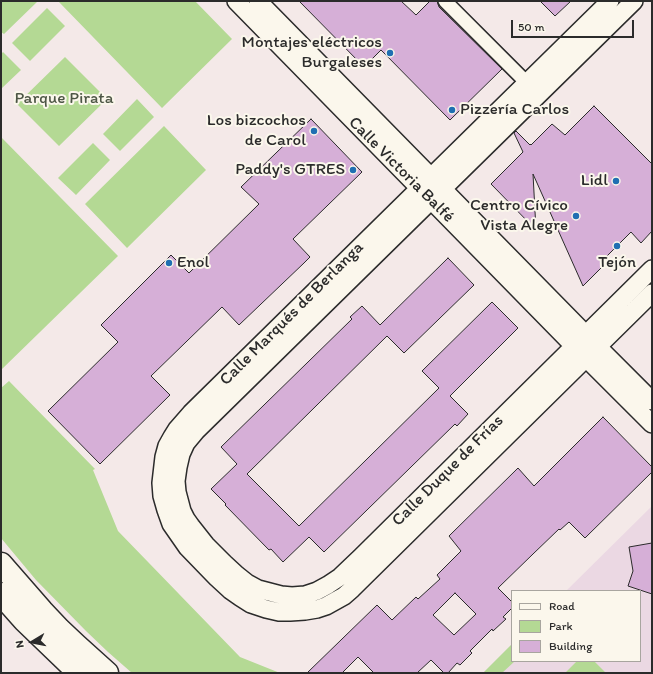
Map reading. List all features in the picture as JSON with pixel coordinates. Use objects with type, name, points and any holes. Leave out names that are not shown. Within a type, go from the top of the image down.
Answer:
[{"type":"main road","points":[[1,564],[59,629],[107,673]]},
{"type":"main road","points":[[1,594],[24,620],[79,673]]},
{"type":"street","name":"Calle Victoria Balfé","points":[[236,1],[424,177]]},
{"type":"street","name":"Calle Victoria Balfé","points":[[258,1],[424,177],[438,200],[579,335],[594,358],[652,424]]},
{"type":"street","points":[[445,1],[527,83]]},
{"type":"street","name":"Calle Marqués de Berlanga","points":[[169,482],[164,457],[167,446],[184,420],[424,177],[448,160],[610,1]]},
{"type":"street","name":"Calle Marqués de Berlanga","points":[[169,482],[178,467],[181,454],[186,443],[196,431],[410,221],[438,200],[634,1]]},
{"type":"street","name":"Calle Duque de Frías","points":[[594,358],[582,373],[564,380],[344,596],[326,606],[305,611],[279,612],[268,601],[286,596],[317,591],[328,586],[340,576],[579,335],[608,312],[652,269]]},
{"type":"street","points":[[594,358],[652,294]]},
{"type":"street","name":"Calle Victoria Balfé","points":[[594,358],[652,401]]},
{"type":"street","points":[[169,482],[177,492],[182,511],[191,526],[206,545],[237,575],[258,589],[268,601]]},
{"type":"shaded area","points":[[652,506],[652,673],[483,673],[511,645],[511,662],[641,662],[641,590],[567,590]]},
{"type":"green space","points":[[3,1],[38,1],[4,34],[1,32],[1,3]]},
{"type":"green space","points":[[58,1],[195,1],[232,39],[162,108]]},
{"type":"green space","points":[[47,8],[65,26],[30,61],[12,43]]},
{"type":"green space","points":[[3,52],[21,70],[1,89],[1,54]]},
{"type":"green space","name":"Parque Pirata","points":[[65,57],[107,99],[59,146],[17,104]]},
{"type":"green space","points":[[137,99],[154,117],[120,151],[103,134]]},
{"type":"green space","points":[[164,126],[206,170],[127,248],[85,204]]},
{"type":"green space","points":[[1,137],[118,256],[1,370]]},
{"type":"green space","points":[[93,143],[110,160],[76,195],[58,178]]},
{"type":"green space","points":[[9,381],[95,469],[93,470],[118,531],[240,657],[280,673],[132,673],[86,631],[36,580],[1,538],[1,388]]},
{"type":"green space","points":[[511,645],[511,662],[514,662],[502,673],[483,673]]},
{"type":"green space","points":[[576,662],[595,662],[606,673],[565,673]]},
{"type":"building","points":[[299,1],[401,1],[416,15],[430,1],[437,1],[439,7],[502,69],[450,120],[381,50],[364,67]]},
{"type":"building","points":[[540,1],[571,1],[555,16]]},
{"type":"building","points":[[594,106],[652,164],[652,231],[641,243],[631,232],[600,263],[603,266],[583,286],[533,174],[536,230],[491,184],[523,152],[514,133],[516,131],[530,145],[552,124],[565,135]]},
{"type":"building","points":[[311,119],[362,172],[293,239],[310,257],[304,263],[239,325],[222,307],[151,376],[170,395],[100,464],[48,411],[118,342],[101,325],[171,255],[189,273],[259,204],[241,187]]},
{"type":"building","points":[[448,258],[474,285],[404,353],[387,336],[247,474],[299,526],[439,388],[422,371],[492,302],[518,328],[450,396],[468,414],[457,426],[455,424],[324,552],[309,537],[283,562],[271,549],[269,550],[211,489],[237,464],[221,447],[352,319],[350,317],[362,306],[380,325]]},
{"type":"building","points":[[603,417],[652,467],[652,472],[585,538],[569,522],[560,530],[559,529],[498,588],[511,601],[511,609],[503,617],[506,619],[493,631],[492,629],[470,651],[472,653],[460,665],[457,663],[448,673],[444,673],[431,660],[417,673],[374,673],[358,657],[342,673],[307,673],[377,605],[392,620],[416,597],[418,599],[440,579],[437,575],[461,551],[449,536],[518,468],[534,486]],"holes":[[[455,593],[476,614],[454,635],[433,615]]]},
{"type":"building","points":[[652,543],[652,594],[628,586],[633,571],[629,547]]},
{"type":"place","name":"Montajes eléctricos Burgaleses","points":[[390,53]]},
{"type":"place","name":"Pizzería Carlos","points":[[452,110]]},
{"type":"place","name":"Los bizcochos de Carol","points":[[314,131]]},
{"type":"place","name":"Paddy's GTRES","points":[[353,170]]},
{"type":"place","name":"Lidl","points":[[616,181]]},
{"type":"place","name":"Centro Cívico Vista Alegre","points":[[576,216]]},
{"type":"place","name":"Tejón","points":[[617,246]]},
{"type":"place","name":"Enol","points":[[169,263]]}]
